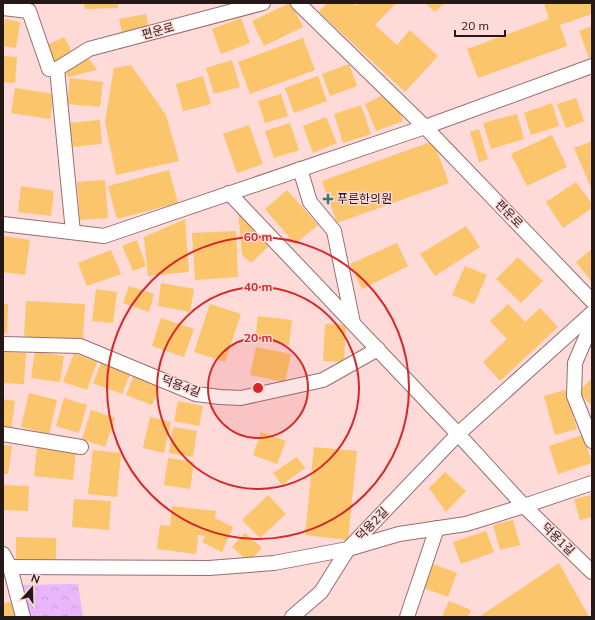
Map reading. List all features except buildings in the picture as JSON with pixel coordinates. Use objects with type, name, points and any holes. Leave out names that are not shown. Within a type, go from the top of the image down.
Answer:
[{"type":"street","name":"편운로","points":[[57,69],[90,49],[263,3]]},
{"type":"street","name":"편운로","points":[[298,3],[425,127],[592,301]]},
{"type":"street","points":[[3,8],[28,11],[49,69],[57,69],[73,232]]},
{"type":"street","points":[[3,224],[104,236],[425,127],[592,66]]},
{"type":"street","points":[[300,169],[310,202],[334,231],[353,323]]},
{"type":"street","points":[[229,193],[378,349],[524,506]]},
{"type":"street","name":"덕용2길","points":[[292,617],[322,592],[348,549],[458,434],[592,313]]},
{"type":"street","points":[[592,322],[575,363],[574,396],[592,441]]},
{"type":"street","name":"덕용4길","points":[[3,344],[80,346],[196,394],[241,398],[323,380],[378,349]]},
{"type":"street","points":[[3,434],[81,447]]},
{"type":"street","points":[[10,567],[209,568],[274,563],[348,549],[399,534],[466,524],[592,483]]},
{"type":"street","name":"덕용1길","points":[[524,506],[592,572]]},
{"type":"street","points":[[407,617],[437,528]]},
{"type":"street","points":[[3,554],[10,567],[10,596],[22,617]]},
{"type":"green space","points":[[78,584],[83,617],[26,617],[17,585]]},
{"type":"place","name":"푸른한의원","points":[[328,199]]}]
